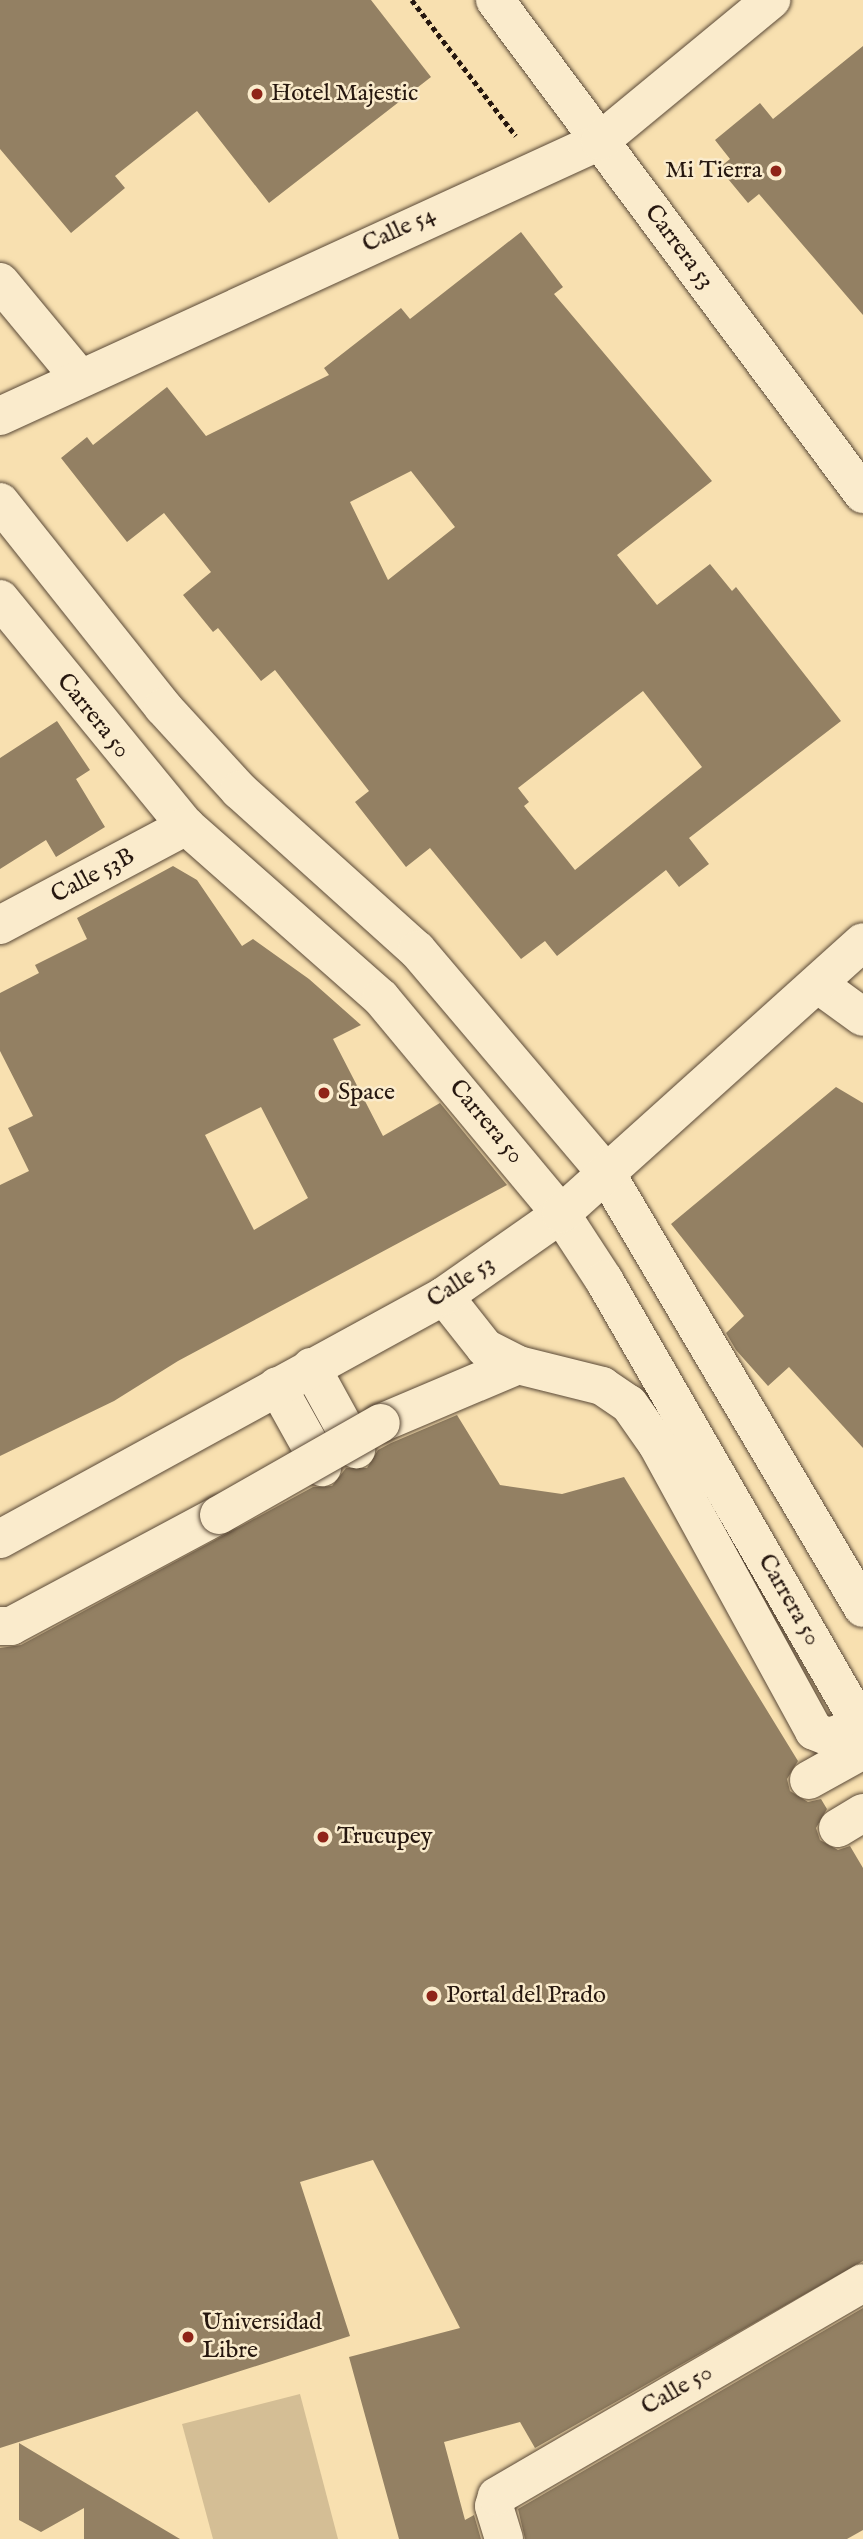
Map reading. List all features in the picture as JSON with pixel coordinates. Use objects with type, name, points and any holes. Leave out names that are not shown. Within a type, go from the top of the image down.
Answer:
[{"type":"street","name":"Carrera 53","points":[[495,0],[863,494]]},
{"type":"street","name":"Calle 54","points":[[0,416],[79,377],[539,166],[600,141],[771,0]]},
{"type":"street","points":[[0,282],[79,377]]},
{"type":"street","points":[[0,502],[163,708],[239,789],[416,950],[607,1173],[863,1608]]},
{"type":"street","name":"Carrera 50","points":[[0,599],[186,826],[381,998],[561,1214],[604,1280],[862,1735]]},
{"type":"street","name":"Calle 53B","points":[[0,925],[186,826]]},
{"type":"street","name":"Calle 53","points":[[0,1539],[444,1296],[561,1214],[863,942]]},
{"type":"street","points":[[818,985],[863,1017]]},
{"type":"street","points":[[444,1296],[477,1340],[518,1365],[601,1386],[629,1404],[657,1444],[814,1731],[829,1737],[862,1735]]},
{"type":"street","points":[[0,1626],[11,1626],[369,1436],[518,1365]]},
{"type":"street","points":[[311,1367],[369,1436]]},
{"type":"street","points":[[278,1386],[322,1467]]},
{"type":"street","points":[[809,1780],[862,1735]]},
{"type":"street","name":"Calle 50","points":[[504,2539],[493,2500],[863,2283]]},
{"type":"path","points":[[412,0],[539,166]]},
{"type":"shaded area","points":[[300,2394],[338,2539],[213,2539],[182,2424]]},
{"type":"building","name":"Hotel Majestic","points":[[0,0],[371,0],[431,77],[269,203],[197,111],[115,176],[125,188],[71,233],[0,149]]},
{"type":"building","points":[[863,46],[863,315],[759,194],[748,203],[719,168],[730,159],[715,140],[760,103],[773,119]]},
{"type":"building","points":[[521,232],[563,287],[554,294],[712,481],[617,555],[657,605],[710,564],[732,591],[736,587],[841,721],[689,838],[709,864],[679,887],[666,870],[557,956],[545,941],[521,959],[430,848],[406,867],[355,802],[369,791],[275,670],[261,681],[218,628],[213,632],[183,595],[211,572],[164,513],[127,542],[61,458],[87,437],[93,445],[167,387],[206,436],[329,375],[324,368],[401,308],[410,319]],"holes":[[[411,471],[455,527],[388,580],[350,502]],[[643,691],[702,767],[575,870],[524,806],[529,802],[518,788]]]},
{"type":"building","points":[[57,721],[90,770],[76,779],[105,827],[56,857],[46,840],[0,869],[0,758]]},
{"type":"building","points":[[173,866],[197,880],[242,946],[253,939],[309,979],[361,1025],[333,1039],[383,1136],[440,1103],[507,1185],[178,1361],[114,1401],[0,1456],[0,1185],[29,1171],[8,1128],[33,1116],[0,1051],[0,993],[39,973],[35,965],[87,939],[77,918]],"holes":[[[261,1107],[308,1198],[254,1230],[205,1135]]]},
{"type":"building","points":[[836,1087],[863,1103],[863,1448],[789,1367],[768,1386],[736,1350],[726,1333],[744,1316],[671,1224]]},
{"type":"building","name":"Portal del Prado","points":[[457,1415],[500,1485],[562,1494],[624,1477],[798,1761],[787,1779],[790,1791],[808,1802],[821,1799],[827,1809],[816,1828],[820,1840],[838,1850],[850,1846],[863,1868],[863,2261],[535,2448],[520,2422],[444,2442],[465,2520],[474,2515],[481,2539],[399,2539],[349,2357],[460,2328],[373,2160],[300,2182],[350,2336],[0,2448],[0,1648],[21,1645],[313,1487],[332,1486],[346,1468],[367,1468],[378,1450],[391,1443]]},
{"type":"building","points":[[863,2308],[863,2530],[847,2539],[525,2539],[518,2509]]},
{"type":"building","points":[[19,2443],[180,2539],[84,2539],[84,2508],[41,2532],[19,2520]]},
{"type":"place","name":"Hotel Majestic","points":[[257,94]]},
{"type":"place","name":"Mi Tierra","points":[[776,171]]},
{"type":"place","name":"Space","points":[[324,1093]]},
{"type":"place","name":"Trucupey","points":[[323,1837]]},
{"type":"place","name":"Portal del Prado","points":[[432,1996]]},
{"type":"place","name":"Universidad Libre","points":[[188,2337]]}]
